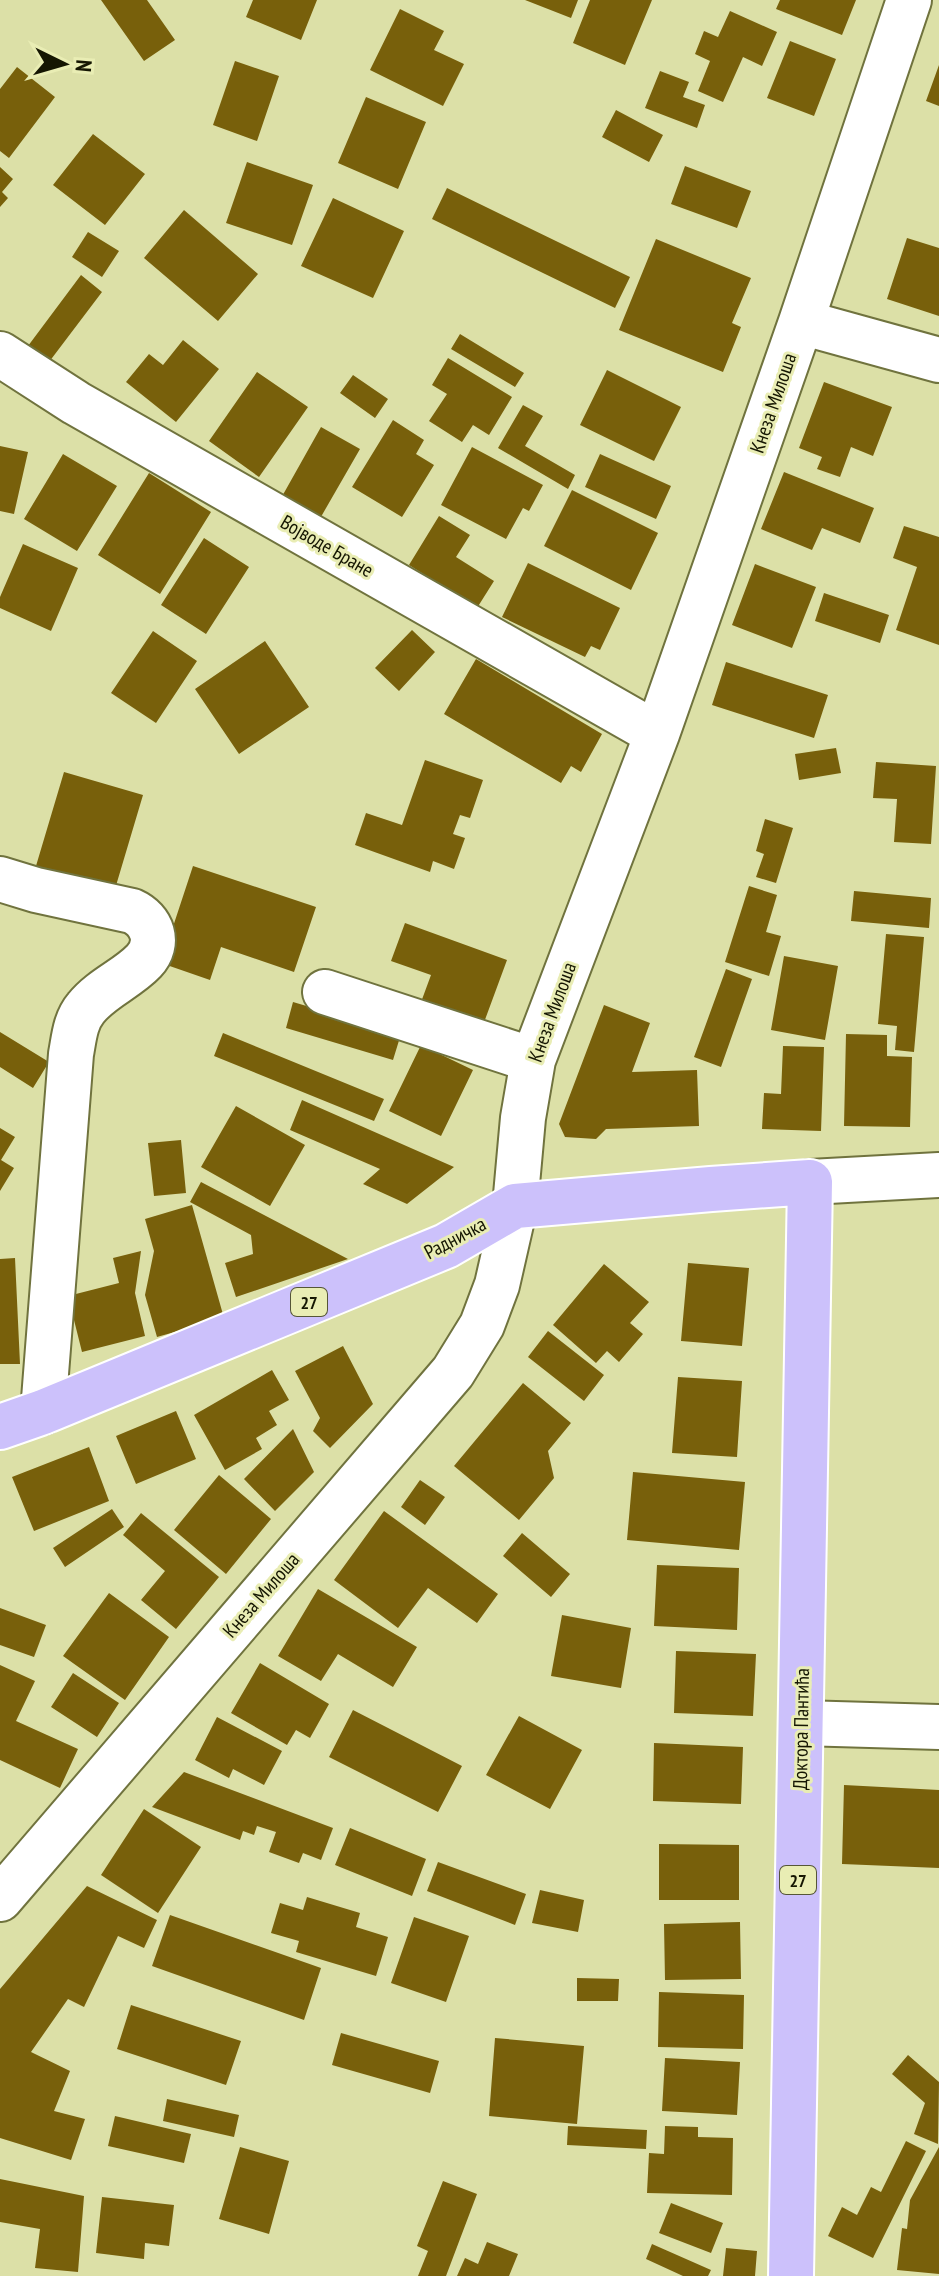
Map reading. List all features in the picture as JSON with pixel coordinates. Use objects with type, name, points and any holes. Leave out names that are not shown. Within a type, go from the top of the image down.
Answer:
[{"type":"main road","name":"Радничка","points":[[0,1427],[446,1246],[515,1206],[810,1182]]},
{"type":"main road","name":"Доктора Пантића","points":[[791,2276],[810,1182]]},
{"type":"street","name":"Кнеза Милоша","points":[[0,1899],[16,1855],[453,1372],[482,1325],[497,1285],[515,1206],[523,1118],[533,1060],[657,734],[801,322],[909,0]]},
{"type":"street","points":[[801,322],[939,360]]},
{"type":"street","name":"Војводе Бране","points":[[0,354],[89,411],[657,734]]},
{"type":"street","points":[[0,879],[132,911],[142,915],[153,933],[150,953],[144,961],[97,996],[84,1010],[76,1028],[71,1054],[43,1412]]},
{"type":"street","points":[[325,992],[533,1060]]},
{"type":"street","name":"Радничка","points":[[810,1182],[939,1175]]},
{"type":"street","points":[[801,1723],[939,1727]]},
{"type":"building","points":[[101,0],[147,0],[175,40],[144,61]]},
{"type":"building","points":[[253,0],[317,0],[301,40],[246,17]]},
{"type":"building","points":[[525,0],[578,0],[571,18]]},
{"type":"building","points":[[590,0],[652,0],[625,65],[573,43]]},
{"type":"building","points":[[780,0],[856,0],[842,35],[776,9]]},
{"type":"building","points":[[400,9],[444,31],[434,50],[464,64],[443,106],[370,70]]},
{"type":"building","points":[[730,11],[777,32],[762,66],[743,57],[723,102],[698,91],[710,61],[695,54],[704,31],[718,37]]},
{"type":"building","points":[[790,41],[836,59],[814,116],[767,98]]},
{"type":"building","points":[[235,61],[279,76],[257,141],[213,125]]},
{"type":"building","points":[[939,65],[939,106],[926,101]]},
{"type":"building","points":[[17,67],[55,97],[9,158],[0,151],[0,89]]},
{"type":"building","points":[[660,71],[689,82],[683,97],[705,105],[697,128],[645,108]]},
{"type":"building","points":[[366,97],[426,122],[398,189],[338,163]]},
{"type":"building","points":[[616,110],[663,135],[649,162],[602,137]]},
{"type":"building","points":[[93,134],[145,174],[105,225],[53,185]]},
{"type":"building","points":[[247,162],[313,185],[292,245],[226,223]]},
{"type":"building","points":[[685,166],[751,191],[737,228],[671,204]]},
{"type":"building","points":[[0,167],[13,179],[2,192],[8,198],[0,207]]},
{"type":"building","points":[[447,188],[630,277],[615,308],[432,219]]},
{"type":"building","points":[[333,198],[404,231],[373,298],[301,266]]},
{"type":"building","points":[[184,210],[258,274],[218,321],[144,258]]},
{"type":"building","points":[[88,232],[119,251],[102,277],[72,257]]},
{"type":"building","points":[[907,238],[939,248],[939,316],[887,299]]},
{"type":"building","points":[[656,239],[751,278],[732,323],[741,327],[723,372],[619,330]]},
{"type":"building","points":[[81,275],[102,292],[49,362],[28,346]]},
{"type":"building","points":[[460,334],[524,373],[515,387],[451,349]]},
{"type":"building","points":[[183,340],[219,369],[176,422],[126,382],[149,354],[163,365]]},
{"type":"building","points":[[448,358],[512,397],[489,435],[473,425],[462,442],[429,421],[447,394],[432,385]]},
{"type":"building","points":[[607,370],[681,407],[654,461],[580,425]]},
{"type":"building","points":[[257,372],[308,407],[259,477],[209,441]]},
{"type":"building","points":[[353,375],[388,399],[375,418],[340,393]]},
{"type":"building","points":[[824,382],[892,407],[873,456],[851,447],[840,477],[817,469],[822,457],[799,448]]},
{"type":"building","points":[[523,405],[543,416],[525,446],[575,475],[568,489],[498,448]]},
{"type":"building","points":[[393,420],[424,440],[416,454],[434,465],[402,517],[352,487]]},
{"type":"building","points":[[321,427],[360,449],[318,522],[280,500]]},
{"type":"building","points":[[0,446],[28,452],[14,514],[0,511]]},
{"type":"building","points":[[472,447],[543,485],[529,511],[523,508],[506,539],[441,505]]},
{"type":"building","points":[[63,454],[117,486],[77,551],[24,519]]},
{"type":"building","points":[[600,454],[671,486],[656,519],[585,487]]},
{"type":"building","points":[[784,472],[874,508],[860,543],[822,528],[812,550],[761,529]]},
{"type":"building","points":[[149,473],[211,512],[160,594],[98,555]]},
{"type":"building","points":[[572,490],[658,533],[631,590],[544,546]]},
{"type":"building","points":[[439,516],[470,535],[456,557],[494,581],[477,608],[409,565]]},
{"type":"building","points":[[904,526],[939,537],[939,645],[896,630],[917,567],[893,558]]},
{"type":"building","points":[[204,538],[249,567],[206,634],[161,605]]},
{"type":"building","points":[[23,544],[78,568],[51,631],[0,608],[0,597]]},
{"type":"building","points":[[528,563],[620,608],[600,650],[591,646],[585,657],[502,617]]},
{"type":"building","points":[[755,564],[816,587],[792,648],[732,625]]},
{"type":"building","points":[[824,593],[889,615],[880,643],[815,621]]},
{"type":"building","points":[[412,630],[435,652],[399,691],[375,668]]},
{"type":"building","points":[[153,631],[197,661],[156,723],[111,693]]},
{"type":"building","points":[[265,641],[309,707],[239,754],[195,689]]},
{"type":"building","points":[[476,659],[602,734],[581,772],[571,766],[561,783],[444,714]]},
{"type":"building","points":[[726,662],[828,695],[814,738],[712,705]]},
{"type":"building","points":[[836,748],[841,773],[799,780],[795,754]]},
{"type":"building","points":[[425,760],[483,780],[470,818],[460,815],[453,834],[465,838],[454,869],[433,861],[430,872],[355,845],[366,813],[402,825]]},
{"type":"building","points":[[876,762],[936,766],[931,844],[894,842],[897,799],[873,798]]},
{"type":"building","points":[[64,772],[143,795],[112,899],[33,876]]},
{"type":"building","points":[[765,819],[793,828],[776,883],[756,877],[764,854],[756,851]]},
{"type":"building","points":[[193,866],[316,907],[294,972],[221,947],[210,980],[161,963]]},
{"type":"building","points":[[749,886],[777,895],[766,932],[781,936],[769,976],[725,962]]},
{"type":"building","points":[[854,891],[931,898],[929,928],[851,921]]},
{"type":"building","points":[[405,923],[507,960],[479,1036],[417,1013],[431,975],[391,961]]},
{"type":"building","points":[[886,934],[924,937],[914,1052],[895,1050],[897,1026],[878,1024]]},
{"type":"building","points":[[784,956],[838,966],[825,1040],[771,1030]]},
{"type":"building","points":[[726,969],[752,979],[721,1067],[694,1057]]},
{"type":"building","points":[[293,1002],[401,1034],[393,1060],[286,1028]]},
{"type":"building","points":[[604,1005],[650,1023],[632,1072],[697,1070],[699,1126],[606,1129],[596,1139],[565,1137],[559,1124]]},
{"type":"building","points":[[0,1032],[49,1062],[33,1088],[0,1067]]},
{"type":"building","points":[[223,1033],[384,1099],[374,1121],[214,1056]]},
{"type":"building","points":[[846,1034],[887,1035],[887,1056],[912,1057],[910,1127],[844,1126]]},
{"type":"building","points":[[421,1045],[473,1070],[441,1136],[389,1111]]},
{"type":"building","points":[[783,1046],[824,1047],[821,1131],[762,1129],[764,1093],[781,1094]]},
{"type":"building","points":[[302,1100],[454,1167],[407,1204],[363,1184],[380,1169],[290,1130]]},
{"type":"building","points":[[236,1106],[305,1145],[270,1206],[201,1167]]},
{"type":"building","points":[[0,1128],[15,1137],[1,1160],[14,1168],[0,1191]]},
{"type":"building","points":[[181,1140],[186,1193],[154,1196],[148,1143]]},
{"type":"building","points":[[201,1182],[348,1259],[236,1297],[225,1263],[253,1254],[251,1235],[190,1202]]},
{"type":"building","points":[[192,1205],[224,1318],[157,1337],[145,1295],[154,1251],[145,1219]]},
{"type":"building","points":[[141,1251],[135,1293],[145,1336],[82,1352],[68,1296],[119,1283],[113,1258]]},
{"type":"building","points":[[15,1258],[20,1364],[0,1364],[0,1259]]},
{"type":"building","points":[[688,1263],[749,1268],[742,1346],[681,1341]]},
{"type":"building","points":[[604,1264],[649,1302],[630,1323],[643,1334],[619,1362],[607,1351],[596,1363],[553,1325]]},
{"type":"building","points":[[548,1331],[604,1375],[584,1401],[528,1357]]},
{"type":"building","points":[[343,1346],[373,1404],[330,1448],[313,1431],[320,1418],[295,1371]]},
{"type":"building","points":[[272,1370],[289,1400],[269,1411],[277,1425],[256,1438],[262,1449],[225,1470],[194,1415]]},
{"type":"building","points":[[678,1377],[742,1381],[737,1457],[672,1453]]},
{"type":"building","points":[[523,1383],[571,1423],[548,1451],[554,1478],[519,1520],[454,1466]]},
{"type":"building","points":[[176,1411],[196,1459],[136,1484],[116,1436]]},
{"type":"building","points":[[293,1429],[314,1472],[275,1511],[244,1479]]},
{"type":"building","points":[[89,1447],[109,1501],[34,1531],[12,1477]]},
{"type":"building","points":[[633,1472],[745,1482],[739,1550],[627,1540]]},
{"type":"building","points":[[219,1475],[271,1519],[226,1574],[174,1530]]},
{"type":"building","points":[[420,1480],[445,1497],[425,1525],[401,1507]]},
{"type":"building","points":[[112,1509],[124,1527],[65,1567],[53,1548]]},
{"type":"building","points":[[384,1511],[498,1594],[477,1623],[428,1588],[398,1628],[334,1580]]},
{"type":"building","points":[[141,1513],[219,1577],[176,1629],[141,1600],[165,1571],[123,1535]]},
{"type":"building","points":[[522,1533],[570,1574],[551,1597],[503,1556]]},
{"type":"building","points":[[657,1565],[739,1568],[737,1630],[654,1626]]},
{"type":"building","points":[[318,1589],[417,1647],[393,1687],[338,1654],[321,1681],[278,1656]]},
{"type":"building","points":[[109,1593],[169,1637],[125,1700],[63,1656]]},
{"type":"building","points":[[0,1608],[46,1625],[34,1657],[0,1645]]},
{"type":"building","points":[[562,1615],[631,1628],[621,1688],[551,1676]]},
{"type":"building","points":[[676,1651],[756,1654],[753,1716],[674,1713]]},
{"type":"building","points":[[260,1663],[329,1704],[310,1738],[296,1730],[287,1745],[231,1713]]},
{"type":"building","points":[[0,1665],[35,1681],[16,1721],[78,1749],[60,1788],[0,1760]]},
{"type":"building","points":[[73,1673],[119,1703],[97,1737],[51,1707]]},
{"type":"building","points":[[353,1710],[462,1766],[438,1812],[329,1757]]},
{"type":"building","points":[[519,1716],[582,1750],[550,1809],[486,1775]]},
{"type":"building","points":[[217,1717],[282,1751],[264,1785],[233,1769],[229,1778],[195,1760]]},
{"type":"building","points":[[654,1743],[743,1747],[741,1804],[653,1801]]},
{"type":"building","points":[[184,1772],[333,1828],[321,1860],[303,1853],[299,1863],[269,1852],[276,1832],[257,1826],[254,1835],[243,1831],[240,1840],[152,1807]]},
{"type":"building","points":[[844,1785],[939,1790],[939,1868],[842,1864]]},
{"type":"building","points":[[144,1809],[201,1847],[158,1913],[101,1875]]},
{"type":"building","points":[[350,1828],[426,1859],[412,1896],[335,1865]]},
{"type":"building","points":[[659,1844],[739,1845],[739,1900],[659,1900]]},
{"type":"building","points":[[438,1862],[526,1894],[515,1925],[427,1891]]},
{"type":"building","points":[[87,1886],[157,1920],[144,1948],[118,1936],[84,2007],[68,1999],[31,2052],[70,2071],[54,2111],[85,2119],[71,2160],[0,2138],[0,1989]]},
{"type":"building","points":[[540,1890],[584,1900],[578,1932],[532,1923]]},
{"type":"building","points":[[307,1897],[360,1913],[356,1927],[388,1937],[376,1976],[296,1952],[299,1941],[271,1933],[280,1903],[303,1910]]},
{"type":"building","points":[[170,1915],[321,1968],[304,2020],[152,1966]]},
{"type":"building","points":[[414,1917],[469,1936],[446,2002],[391,1983]]},
{"type":"building","points":[[740,1922],[741,1979],[665,1980],[664,1924]]},
{"type":"building","points":[[577,1978],[619,1979],[618,2001],[577,2001]]},
{"type":"building","points":[[659,1992],[744,1995],[743,2049],[658,2047]]},
{"type":"building","points":[[131,2005],[241,2041],[226,2085],[117,2049]]},
{"type":"building","points":[[341,2033],[439,2061],[430,2093],[332,2065]]},
{"type":"building","points":[[495,2038],[584,2046],[577,2124],[489,2116]]},
{"type":"building","points":[[908,2055],[939,2082],[938,2144],[914,2134],[925,2103],[892,2074]]},
{"type":"building","points":[[665,2058],[740,2062],[737,2115],[662,2111]]},
{"type":"building","points":[[167,2099],[239,2115],[234,2137],[163,2121]]},
{"type":"building","points":[[115,2116],[191,2134],[184,2163],[108,2146]]},
{"type":"building","points":[[568,2126],[647,2130],[646,2149],[567,2145]]},
{"type":"building","points":[[665,2126],[698,2127],[698,2137],[733,2138],[732,2195],[647,2193],[649,2153],[664,2154]]},
{"type":"building","points":[[906,2141],[926,2151],[873,2258],[828,2236],[842,2207],[857,2215],[871,2187],[881,2192]]},
{"type":"building","points":[[240,2147],[289,2161],[269,2234],[219,2219]]},
{"type":"building","points":[[939,2147],[939,2274],[897,2270],[902,2228],[907,2229],[910,2200]]},
{"type":"building","points":[[0,2179],[84,2196],[78,2272],[35,2268],[40,2229],[0,2222]]},
{"type":"building","points":[[443,2181],[477,2194],[446,2276],[418,2276],[428,2251],[417,2246]]},
{"type":"building","points":[[102,2197],[174,2205],[169,2246],[145,2243],[144,2259],[96,2253]]},
{"type":"building","points":[[671,2203],[723,2223],[711,2253],[659,2233]]},
{"type":"building","points":[[487,2242],[518,2254],[509,2276],[457,2276],[465,2258],[478,2264]]},
{"type":"building","points":[[652,2244],[711,2270],[708,2276],[683,2276],[646,2259]]},
{"type":"building","points":[[726,2248],[757,2251],[755,2276],[723,2276]]}]
